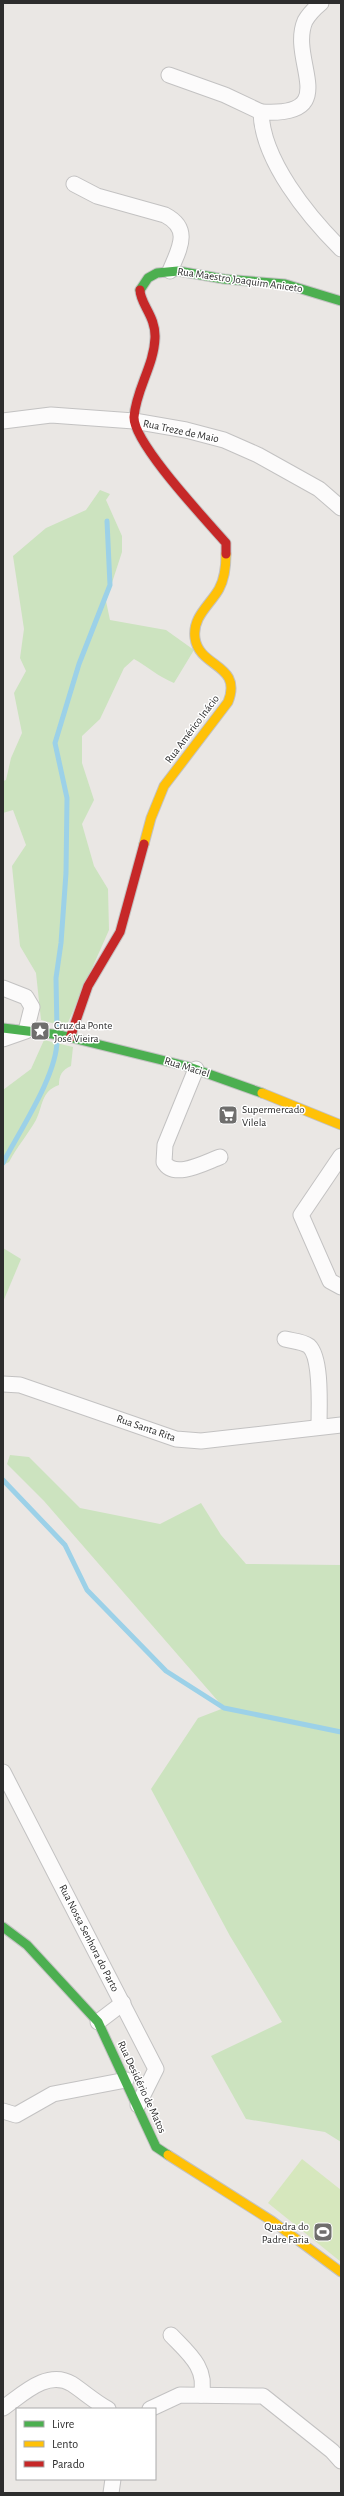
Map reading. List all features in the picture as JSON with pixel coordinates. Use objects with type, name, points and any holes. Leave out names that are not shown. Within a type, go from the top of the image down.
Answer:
[{"type":"street","points":[[169,76],[225,95],[261,112],[289,112],[298,109],[305,102],[309,91],[309,77],[302,34],[305,22],[312,11],[322,3]]},
{"type":"street","points":[[261,112],[264,137],[287,181],[310,213],[341,249]]},
{"type":"street","points":[[74,184],[97,196],[165,214],[174,219],[182,236],[180,248],[170,271]]},
{"type":"street","name":"Rua Maestro Joaquim Aniceto","points":[[134,421],[137,402],[151,368],[155,337],[152,318],[141,298],[140,288],[148,278],[170,271],[285,284],[341,301]]},
{"type":"street","name":"Rua Treze de Maio","points":[[3,421],[51,415],[134,421],[186,430],[224,440],[289,471],[319,489],[341,508]]},
{"type":"street","name":"Rua Américo Inácio","points":[[70,1038],[88,986],[120,932],[151,818],[164,786],[228,702],[232,695],[233,686],[231,679],[202,652],[195,641],[194,628],[199,615],[222,583],[226,556],[226,543],[152,455],[134,421]]},
{"type":"street","points":[[3,988],[26,997],[32,1007],[33,1031],[3,1039]]},
{"type":"street","name":"Rua Maciel","points":[[3,1028],[60,1035],[196,1069],[341,1125]]},
{"type":"street","points":[[196,1069],[165,1145],[164,1162],[172,1169],[190,1169],[220,1157]]},
{"type":"street","points":[[341,1158],[301,1215],[330,1281],[341,1287]]},
{"type":"street","points":[[285,1339],[309,1346],[313,1352],[318,1377],[319,1426]]},
{"type":"street","name":"Rua Santa Rita","points":[[3,1384],[20,1385],[176,1440],[200,1441],[319,1426],[341,1425]]},
{"type":"street","name":"Rua Nossa Senhora do Parto","points":[[3,1772],[156,2068],[138,2105]]},
{"type":"street","name":"Rua Desidério de Matos","points":[[3,1927],[27,1945],[98,2022],[138,2105],[156,2147],[188,2170],[272,2221],[341,2272]]},
{"type":"street","points":[[98,2022],[123,2003]]},
{"type":"street","points":[[3,2111],[16,2115],[53,2094],[126,2080]]},
{"type":"street","points":[[171,2335],[201,2370],[204,2380],[201,2395]]},
{"type":"street","points":[[3,2408],[37,2384],[54,2380],[70,2384],[106,2408]]},
{"type":"street","points":[[152,2408],[180,2395],[263,2396],[332,2451],[341,2461]]},
{"type":"street","points":[[111,2493],[113,2480]]},
{"type":"green space","points":[[100,490],[110,494],[106,500],[122,536],[122,552],[106,601],[110,620],[166,630],[194,650],[174,683],[158,675],[134,659],[124,668],[100,719],[82,736],[82,763],[94,800],[82,824],[94,866],[108,889],[109,930],[66,1027],[41,1020],[36,973],[20,946],[12,866],[26,845],[13,810],[3,813],[3,781],[6,780],[11,758],[22,733],[14,693],[26,671],[20,658],[24,629],[13,556],[46,528],[86,510]]},
{"type":"green space","points":[[44,1040],[73,1047],[71,1066],[65,1069],[62,1073],[59,1085],[49,1091],[46,1095],[33,1125],[9,1162],[3,1165],[3,1090],[31,1069]]},
{"type":"green space","points":[[3,1248],[21,1259],[3,1302]]},
{"type":"green space","points":[[10,1455],[29,1457],[80,1508],[160,1524],[201,1503],[221,1535],[246,1564],[341,1565],[341,2142],[325,2132],[246,2119],[211,2056],[282,2022],[230,1936],[151,1789],[198,1718],[224,1708],[44,1501],[7,1464]]},
{"type":"green space","name":"Quadra do Padre Faria","points":[[302,2159],[341,2190],[341,2262],[268,2203]]},
{"type":"waterway","points":[[57,1031],[56,978],[61,943],[66,873],[67,798],[55,743],[79,664],[110,585],[107,521]]},
{"type":"waterway","points":[[3,1163],[45,1085],[56,1053],[57,1039]]},
{"type":"waterway","points":[[3,1480],[65,1545],[87,1590],[166,1671],[224,1708],[341,1732]]},
{"type":"traffic: fast","points":[[140,290],[148,278],[157,273],[178,271],[224,279],[285,284],[341,301]]},
{"type":"traffic: fast","points":[[3,1028],[60,1035],[186,1066],[262,1093]]},
{"type":"traffic: fast","points":[[3,1927],[27,1945],[98,2022],[156,2147],[168,2155]]},
{"type":"traffic: slow","points":[[144,844],[151,818],[164,786],[228,702],[231,690],[230,680],[225,673],[198,648],[195,638],[196,624],[199,617],[223,581],[226,554]]},
{"type":"traffic: slow","points":[[262,1093],[341,1125]]},
{"type":"traffic: slow","points":[[168,2155],[272,2221],[341,2272]]},
{"type":"traffic: jam","points":[[140,290],[142,300],[153,323],[155,338],[152,358],[135,407],[134,417],[137,429],[145,445],[172,482],[226,543],[226,554]]},
{"type":"traffic: jam","points":[[70,1038],[88,986],[120,932],[144,844]]},
{"type":"place","name":"Cruz da Ponte José Vieira","points":[[40,1031]]},
{"type":"place","name":"Supermercado Vilela","points":[[228,1115]]},
{"type":"place","name":"Quadra do Padre Faria","points":[[323,2232]]}]
